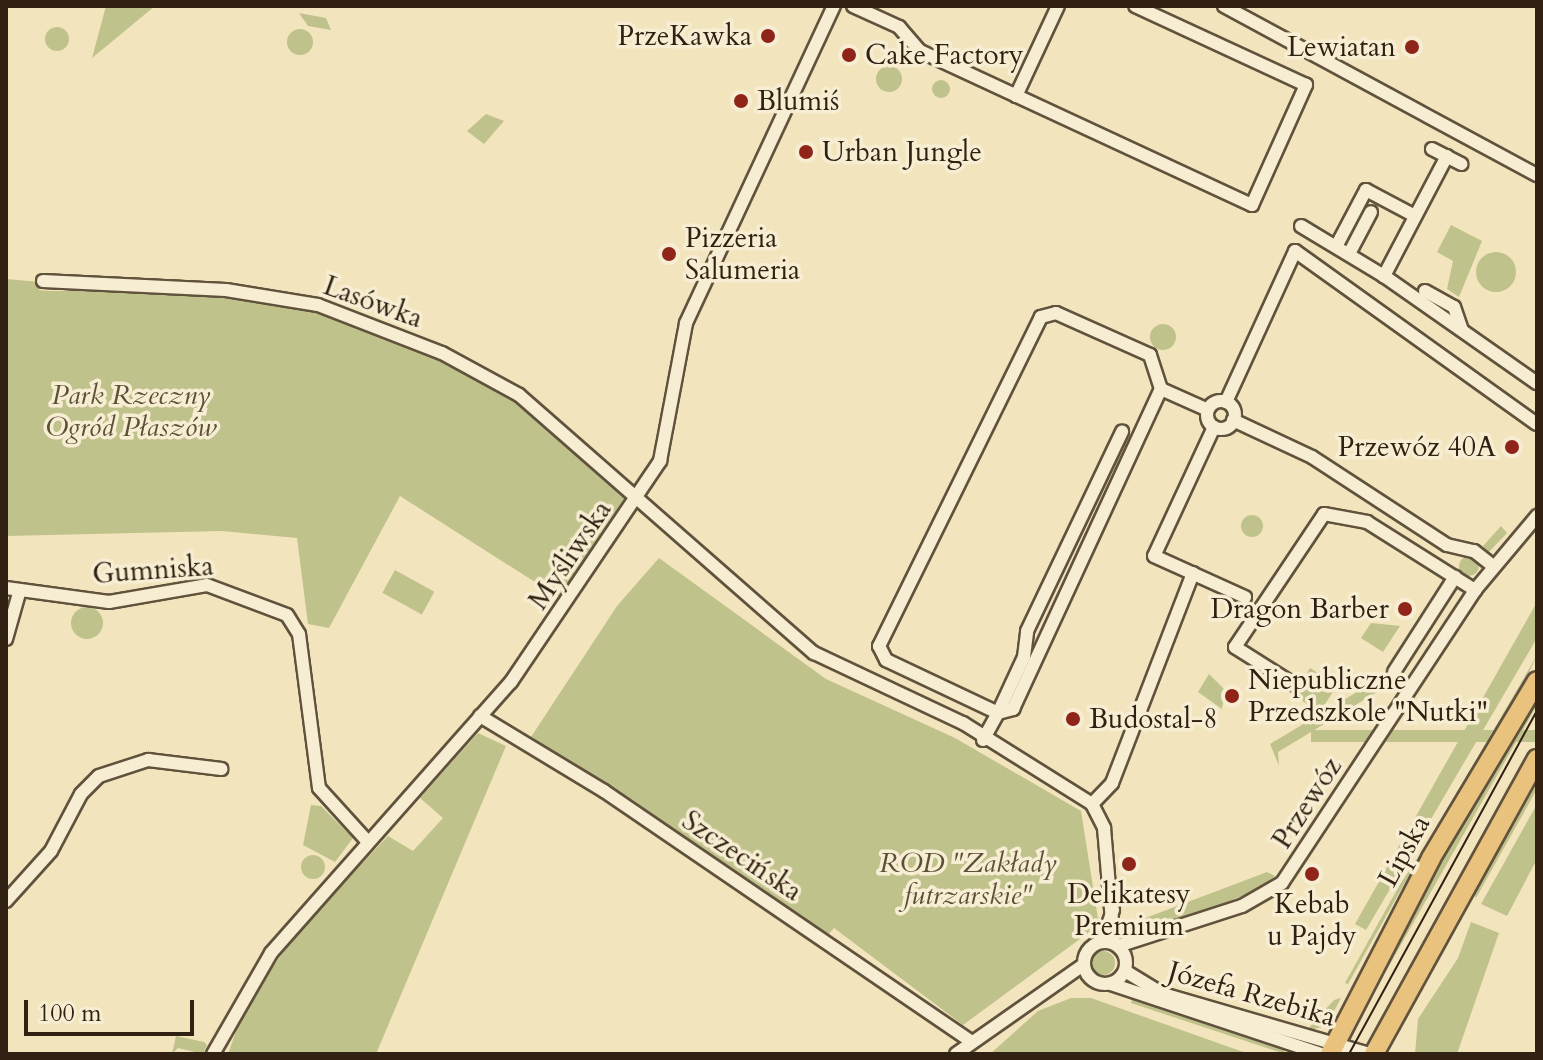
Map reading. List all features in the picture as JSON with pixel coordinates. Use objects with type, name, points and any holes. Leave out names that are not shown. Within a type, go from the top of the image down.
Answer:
[{"type":"main road","name":"Lipska","points":[[1329,1050],[1436,849],[1537,681]]},
{"type":"main road","points":[[1372,1054],[1537,759]]},
{"type":"street","name":"Myśliwska","points":[[213,1054],[254,975],[527,661],[636,499],[662,454],[686,323],[834,6]]},
{"type":"street","points":[[853,6],[899,27],[920,51],[1252,205],[1306,85],[1135,6]]},
{"type":"street","points":[[1016,96],[1058,6]]},
{"type":"street","points":[[1224,6],[1537,175]]},
{"type":"street","points":[[1432,149],[1461,164]]},
{"type":"street","points":[[1384,276],[1447,156]]},
{"type":"street","points":[[1338,243],[1366,190],[1415,216]]},
{"type":"street","points":[[1350,252],[1371,212]]},
{"type":"street","points":[[1301,226],[1338,243],[1537,383]]},
{"type":"street","points":[[1208,410],[1226,402],[1295,251],[1537,424]]},
{"type":"street","name":"Lasówka","points":[[43,281],[226,290],[318,305],[442,353],[519,395],[814,653],[963,723],[983,740],[1092,804]]},
{"type":"street","points":[[1425,291],[1454,307],[1462,330]]},
{"type":"street","points":[[1048,313],[1150,355],[1161,389],[1112,496],[1013,709],[998,713],[886,660],[879,646],[998,392],[1048,313]]},
{"type":"street","points":[[1161,389],[1208,410],[1214,427],[1154,556],[1245,597]]},
{"type":"street","points":[[1226,402],[1233,420],[1312,457],[1447,545],[1470,549],[1492,565]]},
{"type":"street","points":[[1214,427],[1233,420]]},
{"type":"street","points":[[983,740],[1024,657],[1027,631],[1122,432]]},
{"type":"street","points":[[1095,488],[1112,496]]},
{"type":"street","points":[[1295,685],[1235,647],[1324,514],[1367,522],[1475,590]]},
{"type":"street","name":"Przewóz","points":[[1117,952],[1254,902],[1282,883],[1492,565],[1537,516]]},
{"type":"street","points":[[1111,984],[1117,952],[1114,907],[1104,828],[1092,804],[1112,783],[1123,744],[1193,573]]},
{"type":"street","points":[[1394,672],[1455,577]]},
{"type":"street","name":"Gumniska","points":[[6,588],[109,602],[207,585],[287,615],[299,634],[319,788],[368,842]]},
{"type":"street","points":[[6,639],[20,590]]},
{"type":"street","points":[[1051,627],[1064,634]]},
{"type":"street","name":"Szczecińska","points":[[480,716],[604,791],[972,1042]]},
{"type":"street","points":[[6,901],[51,851],[81,794],[99,776],[148,760],[221,769]]},
{"type":"street","points":[[956,1054],[1083,965],[1117,952]]},
{"type":"street","name":"Józefa Rzebika","points":[[1117,952],[1163,994],[1329,1050]]},
{"type":"street","points":[[1056,985],[1089,978],[1083,965]]},
{"type":"street","name":"Józefa Rzebika","points":[[1089,978],[1329,1050],[1372,1054]]},
{"type":"green space","points":[[106,6],[155,6],[92,58]]},
{"type":"green space","points":[[299,13],[326,18],[331,30],[308,26]]},
{"type":"green space","points":[[57,27],[66,30],[69,39],[66,48],[57,51],[48,48],[45,39],[48,30]]},
{"type":"green space","points":[[300,29],[309,33],[313,42],[309,51],[300,55],[291,51],[287,42],[291,33]]},
{"type":"green space","points":[[889,66],[898,70],[902,79],[898,88],[889,92],[880,88],[876,79],[880,70]]},
{"type":"green space","points":[[937,80],[945,80],[950,89],[948,96],[937,98],[932,93],[932,85]]},
{"type":"green space","points":[[486,114],[504,121],[484,144],[467,131]]},
{"type":"green space","points":[[1451,225],[1482,241],[1459,297],[1447,289],[1453,261],[1437,252]]},
{"type":"green space","points":[[1496,252],[1510,258],[1516,272],[1510,286],[1496,292],[1482,286],[1476,272],[1482,258]]},
{"type":"green space","name":"Park Rzeczny Ogród Płaszów","points":[[6,279],[40,282],[39,290],[49,291],[226,290],[317,306],[442,354],[548,418],[628,492],[560,598],[400,496],[329,628],[308,624],[297,538],[222,531],[6,536]]},
{"type":"green space","points":[[1163,324],[1172,328],[1176,337],[1172,346],[1163,350],[1154,346],[1150,337],[1154,328]]},
{"type":"green space","points":[[1252,515],[1263,526],[1252,537],[1241,526]]},
{"type":"green space","points":[[1501,526],[1507,533],[1487,554],[1483,546]]},
{"type":"green space","points":[[1465,556],[1473,556],[1479,566],[1473,576],[1465,576],[1459,570],[1459,562]]},
{"type":"green space","name":"ROD \"Zakłady futrzarskie\"","points":[[659,558],[826,679],[955,738],[1081,811],[1099,925],[963,1025],[834,928],[828,935],[529,740],[617,606]]},
{"type":"green space","points":[[395,570],[434,592],[422,615],[382,593]]},
{"type":"green space","points":[[1537,602],[1537,638],[1366,930],[1355,924]]},
{"type":"green space","points":[[87,607],[98,612],[103,623],[98,634],[87,639],[76,634],[71,623],[76,612]]},
{"type":"green space","points":[[1371,623],[1400,626],[1383,652],[1361,638]]},
{"type":"green space","points":[[1537,655],[1527,677],[1445,813],[1525,676]]},
{"type":"green space","points":[[1310,668],[1337,685],[1320,712],[1293,695]]},
{"type":"green space","points":[[1209,674],[1225,690],[1222,709],[1198,692]]},
{"type":"green space","points":[[1387,674],[1377,692],[1278,752],[1279,766],[1270,744]]},
{"type":"green space","points":[[1537,701],[1537,705],[1373,994],[1453,839]]},
{"type":"green space","points":[[1311,730],[1537,730],[1537,742],[1311,742]]},
{"type":"green space","points":[[478,733],[506,746],[376,1054],[228,1054],[245,1006],[299,930],[388,836],[413,851],[443,818],[420,798]]},
{"type":"green space","points":[[1537,783],[1537,789],[1476,898],[1474,894]]},
{"type":"green space","points":[[1537,804],[1537,859],[1507,916],[1481,904]]},
{"type":"green space","points":[[311,805],[321,806],[353,838],[335,862],[303,845]]},
{"type":"green space","points":[[1426,845],[1348,984],[1345,983],[1399,886]]},
{"type":"green space","points":[[313,855],[322,858],[325,867],[322,876],[313,879],[304,876],[301,867],[304,858]]},
{"type":"green space","points":[[1267,872],[1275,876],[1257,890],[1210,909],[1140,931],[1127,925]]},
{"type":"green space","points":[[1471,922],[1499,933],[1457,1054],[1415,1054],[1418,1019],[1458,958]]},
{"type":"green space","points":[[1103,951],[1112,954],[1115,963],[1112,972],[1103,975],[1094,972],[1091,963],[1094,954]]},
{"type":"green space","points":[[1133,996],[1284,1050],[1285,1054],[1131,1003]]},
{"type":"green space","points":[[1071,998],[1091,998],[1249,1054],[990,1054],[1038,1011]]},
{"type":"green space","points":[[1341,998],[1326,1026],[1306,1031],[1334,1000]]},
{"type":"green space","points":[[176,1036],[204,1042],[207,1045],[203,1054],[178,1048],[172,1054]]},
{"type":"tram line","points":[[1349,1054],[1537,711]]},
{"type":"place","name":"PrzeKawka","points":[[768,36]]},
{"type":"place","name":"Lewiatan","points":[[1412,47]]},
{"type":"place","name":"Cake Factory","points":[[849,55]]},
{"type":"place","name":"Blumiś","points":[[741,101]]},
{"type":"place","name":"Urban Jungle","points":[[806,152]]},
{"type":"place","name":"Pizzeria Salumeria","points":[[669,254]]},
{"type":"place","name":"Przewóz 40A","points":[[1512,447]]},
{"type":"place","name":"Dragon Barber","points":[[1405,609]]},
{"type":"place","name":"Niepubliczne Przedszkole \"Nutki\"","points":[[1232,696]]},
{"type":"place","name":"Budostal-8","points":[[1073,719]]},
{"type":"place","name":"Delikatesy Premium","points":[[1129,864]]},
{"type":"place","name":"Kebab u Pajdy","points":[[1312,874]]}]
